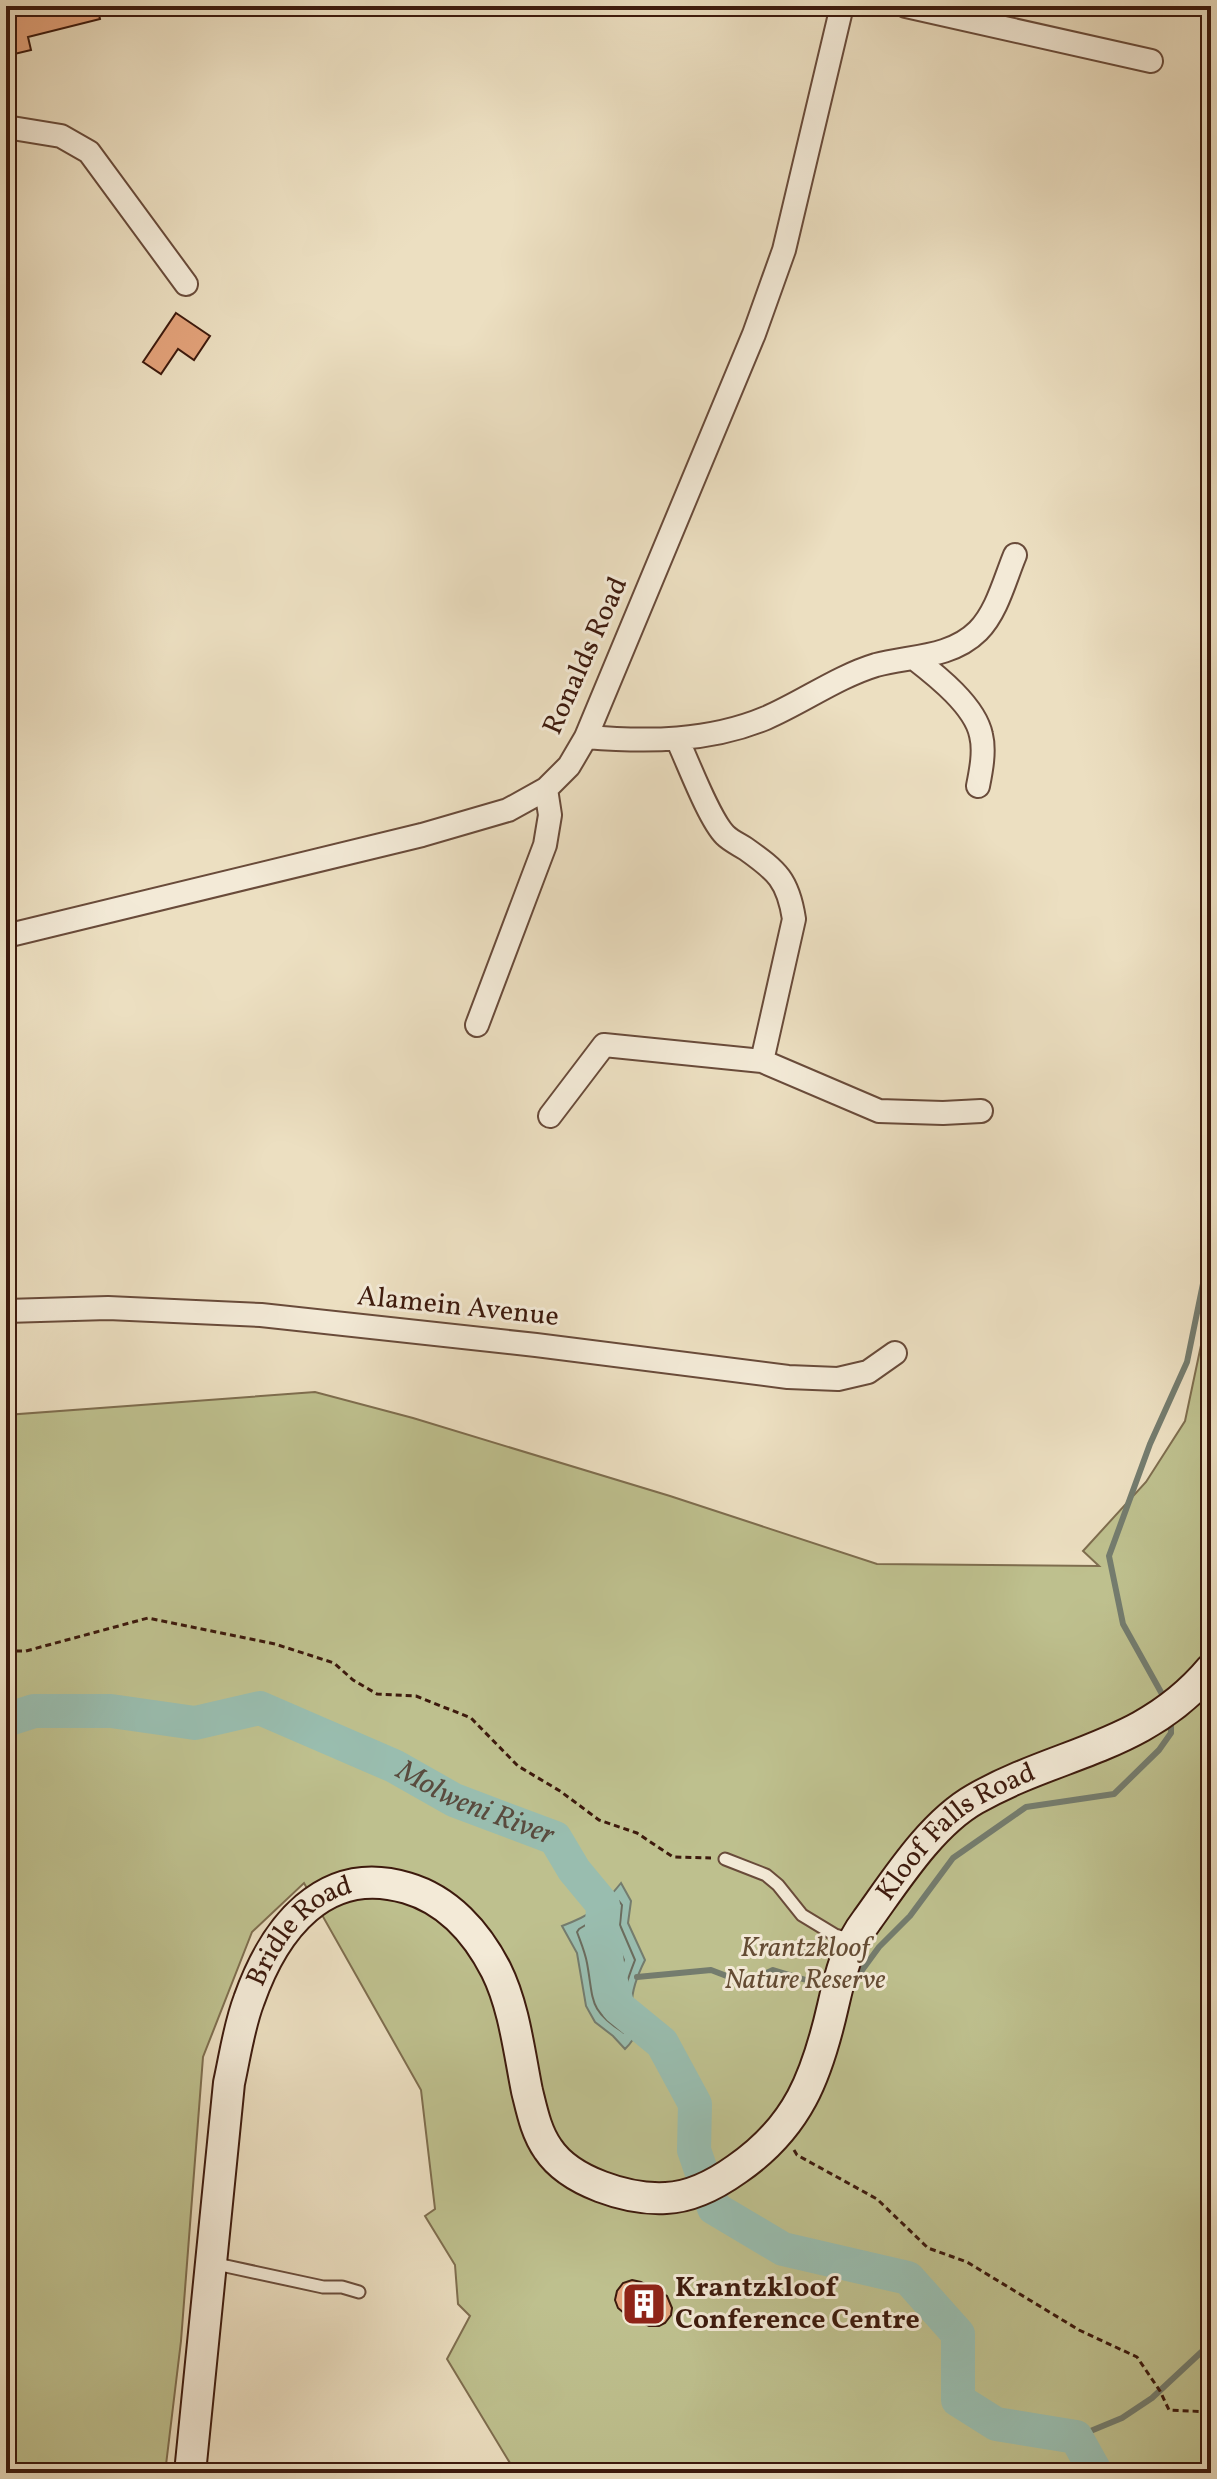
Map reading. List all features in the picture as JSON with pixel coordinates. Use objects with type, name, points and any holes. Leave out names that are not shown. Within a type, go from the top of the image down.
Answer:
[{"type":"main road","name":"Kloof Falls Road","points":[[782,2130],[799,2107],[820,2062],[844,1964],[864,1924],[945,1821],[972,1800],[1027,1774],[1107,1745],[1137,1730],[1169,1710],[1211,1669]]},
{"type":"main road","name":"Bridle Road","points":[[190,2473],[229,2083],[249,1998],[286,1928],[314,1900],[348,1885],[368,1882],[392,1884],[420,1892],[439,1902],[467,1926],[497,1973],[507,1999],[538,2131],[550,2153],[569,2171],[590,2182],[642,2196],[666,2198],[690,2194],[718,2182],[762,2150],[782,2130]]},
{"type":"street","name":"Ronalds Road","points":[[6,936],[422,835],[508,810],[546,789],[569,766],[586,737],[754,334],[787,235],[842,6]]},
{"type":"street","points":[[906,6],[1151,61]]},
{"type":"street","points":[[6,127],[61,136],[89,152],[186,284]]},
{"type":"street","points":[[586,737],[637,741],[724,732],[765,718],[876,665],[944,651],[964,642],[979,630],[992,609],[1015,555]]},
{"type":"street","points":[[915,659],[935,674],[972,715],[981,735],[982,767],[978,786]]},
{"type":"street","points":[[677,739],[725,835],[771,867],[783,879],[791,898],[794,919],[762,1061]]},
{"type":"street","points":[[477,1025],[545,845],[550,815],[546,789]]},
{"type":"street","points":[[550,1116],[603,1045],[762,1061],[879,1111],[981,1111]]},
{"type":"street","name":"Alamein Avenue","points":[[6,1311],[108,1308],[261,1315],[788,1377],[838,1379],[868,1372],[895,1353]]},
{"type":"lane","points":[[725,1859],[766,1875],[802,1915],[835,1935],[844,1964]]},
{"type":"lane","points":[[211,2263],[359,2292]]},
{"type":"path","points":[[6,1651],[26,1651],[148,1618],[275,1644],[334,1663],[353,1680],[377,1694],[416,1696],[471,1718],[518,1766],[560,1791],[599,1820],[637,1833],[673,1857],[725,1859]]},
{"type":"path","points":[[782,2130],[797,2155],[877,2199],[928,2248],[967,2262],[1079,2330],[1137,2357],[1169,2410],[1211,2412]]},
{"type":"green space","name":"Krantzkloof Nature Reserve","points":[[1211,1298],[1211,2473],[516,2473],[447,2359],[470,2316],[458,2304],[455,2265],[425,2216],[435,2209],[421,2090],[304,1883],[252,1932],[203,2057],[181,2341],[165,2473],[6,2473],[6,1415],[315,1392],[413,1418],[670,1496],[877,1564],[1099,1566],[1083,1551],[1146,1482],[1185,1421]]},
{"type":"water","points":[[621,1883],[631,1901],[628,1923],[645,1960],[633,1994],[634,2038],[625,2049],[595,2022],[586,2006],[577,1953],[562,1926],[595,1909]]},
{"type":"building","points":[[45,6],[97,6],[100,19],[28,37],[31,50],[6,56],[6,15]]},
{"type":"building","points":[[176,313],[210,336],[194,360],[178,349],[161,374],[143,362]]},
{"type":"building","name":"Krantzkloof Conference Centre","points":[[632,2280],[667,2296],[672,2308],[665,2323],[649,2326],[618,2308],[615,2300],[617,2291],[623,2283]]},
{"type":"waterway","points":[[1162,1694],[1123,1624],[1109,1556],[1150,1444],[1187,1362],[1206,1269],[1211,1260]]},
{"type":"waterway","name":"Molweni River","points":[[6,1720],[34,1711],[111,1711],[195,1723],[260,1708],[394,1766],[454,1800],[555,1838],[574,1870],[603,1905],[602,1925],[608,1971],[618,2007],[662,2043],[695,2104],[694,2150],[714,2208],[783,2249],[908,2278],[958,2334],[958,2400],[996,2424],[1076,2437],[1096,2473]]},
{"type":"waterway","points":[[849,1974],[860,1973],[879,1947],[910,1916],[953,1858],[1026,1807],[1114,1794],[1159,1750],[1171,1733],[1171,1717]]},
{"type":"waterway","points":[[637,1977],[711,1970],[745,1983],[773,1970],[806,1980],[830,1977]]},
{"type":"waterway","points":[[1076,2437],[1122,2418],[1152,2398],[1211,2343]]},
{"type":"place","name":"Krantzkloof Conference Centre","points":[[644,2304]]}]
